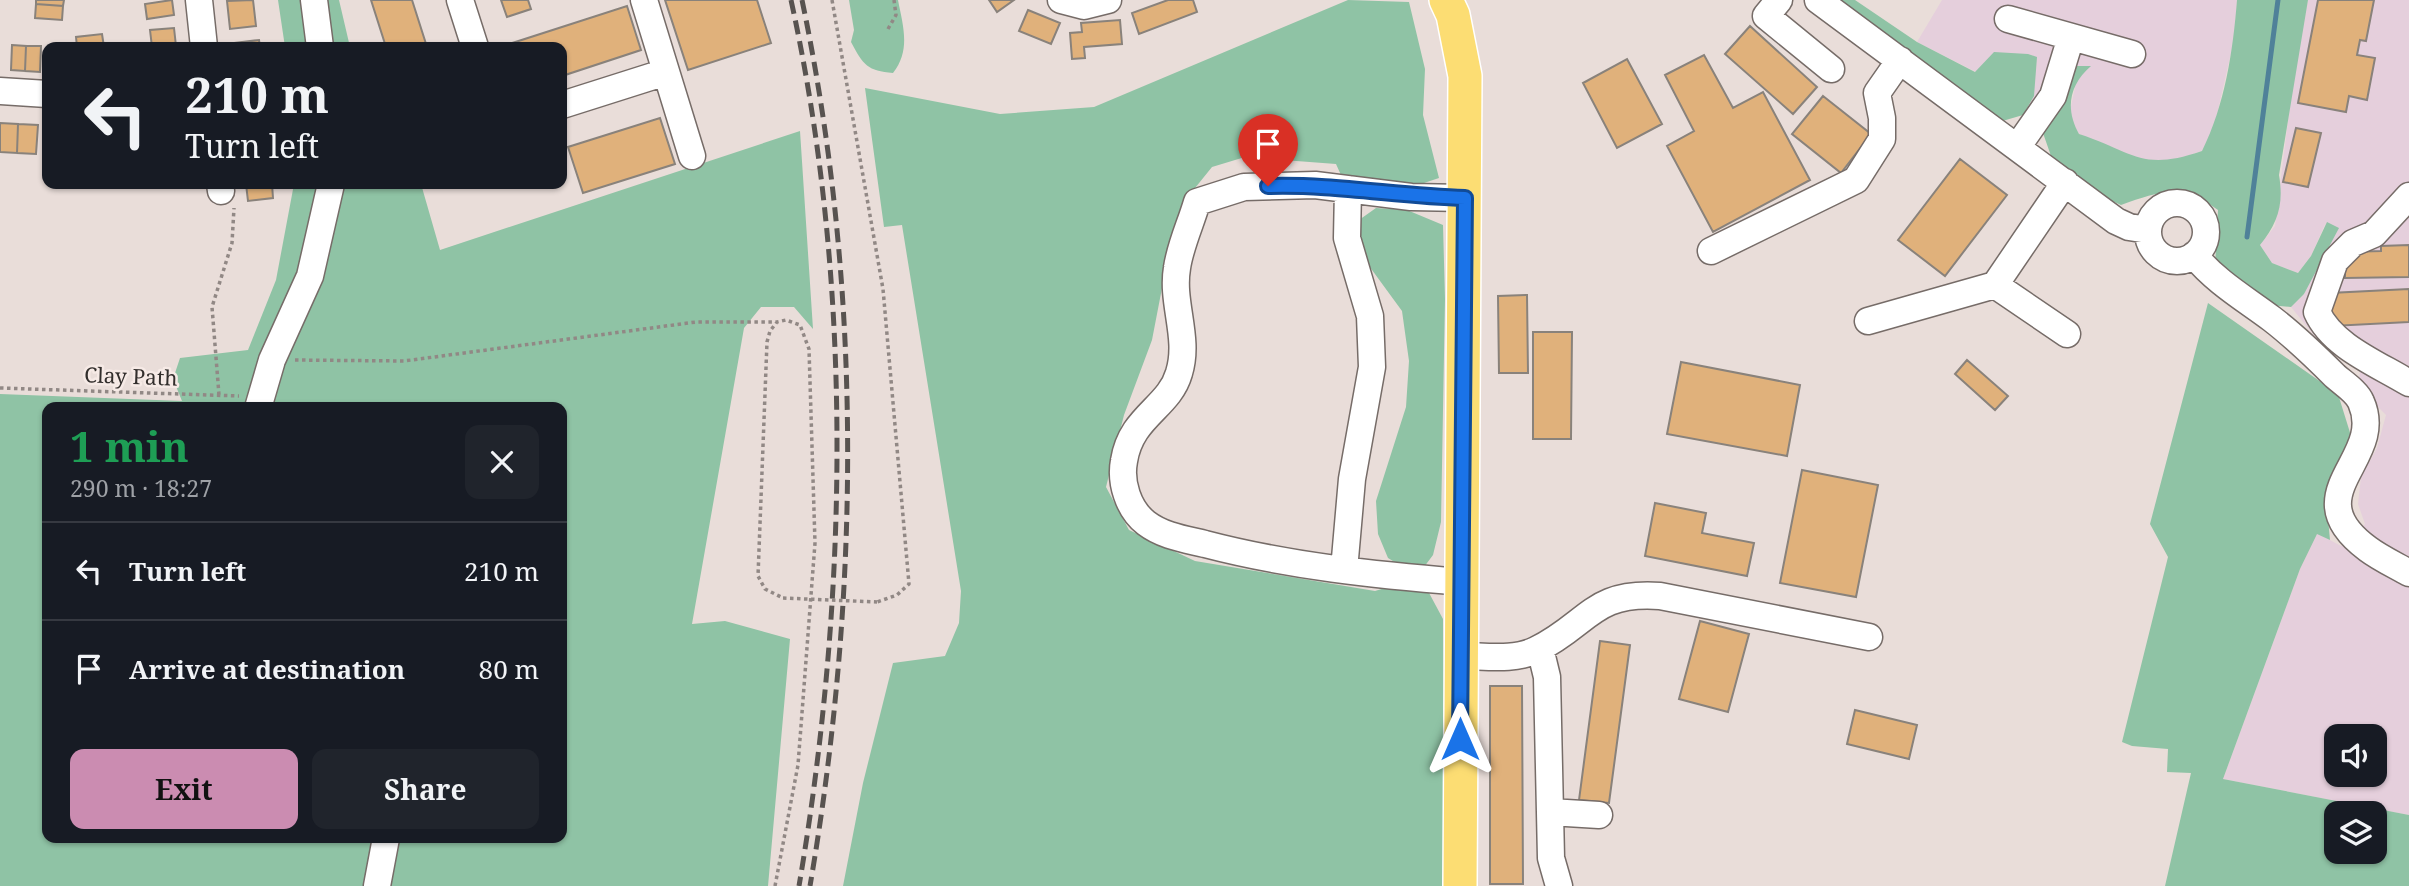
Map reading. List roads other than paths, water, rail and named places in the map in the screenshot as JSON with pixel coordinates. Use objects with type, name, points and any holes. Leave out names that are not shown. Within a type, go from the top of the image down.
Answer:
[{"type":"main road","points":[[1454,5],[1465,76],[1461,886]]},
{"type":"street","points":[[199,0],[203,42]]},
{"type":"street","points":[[314,0],[319,42]]},
{"type":"street","points":[[460,0],[473,42]]},
{"type":"street","points":[[644,0],[692,156]]},
{"type":"street","points":[[1061,0],[1084,6],[1108,0]]},
{"type":"street","points":[[1779,0],[1766,16],[1831,69]]},
{"type":"street","points":[[1818,0],[2116,221],[2129,227],[2148,230]]},
{"type":"street","points":[[2008,19],[2133,54]]},
{"type":"street","points":[[2018,146],[2053,96],[2071,37]]},
{"type":"street","points":[[1710,251],[1856,180],[1882,139],[1882,118],[1877,93],[1900,60]]},
{"type":"street","points":[[567,102],[666,72]]},
{"type":"street","points":[[0,91],[42,94]]},
{"type":"street","points":[[1868,321],[1995,285],[2066,183]]},
{"type":"street","points":[[1462,582],[1345,570],[1249,555],[1163,533],[1136,513],[1124,488],[1123,462],[1137,424],[1168,394],[1179,375],[1184,348],[1176,270],[1197,202],[1244,187],[1315,185],[1411,197],[1465,198]]},
{"type":"street","points":[[260,402],[272,360],[310,276],[330,189]]},
{"type":"street","points":[[1345,570],[1352,479],[1372,367],[1370,316],[1348,238],[1348,189]]},
{"type":"street","points":[[2409,197],[2374,234],[2353,243],[2334,261],[2318,312],[2323,326],[2340,340],[2409,383]]},
{"type":"street","points":[[2176,203],[2194,209],[2205,224],[2206,234],[2204,243],[2194,255],[2182,260],[2163,258],[2150,244],[2148,230],[2153,215],[2167,205],[2176,203]]},
{"type":"street","points":[[2194,255],[2213,277],[2286,331],[2361,400],[2368,425],[2358,456],[2340,483],[2337,509],[2346,529],[2367,548],[2409,573]]},
{"type":"street","points":[[1995,285],[2067,334]]},
{"type":"street","points":[[2286,331],[2318,312]]},
{"type":"street","points":[[1461,656],[1514,657],[1540,648],[1607,600],[1633,594],[1660,596],[1869,637]]},
{"type":"street","points":[[1540,648],[1547,677],[1551,858],[1559,886]]},
{"type":"street","points":[[1550,812],[1599,815]]},
{"type":"street","points":[[377,886],[385,843]]},
{"type":"waterway","points":[[2247,237],[2278,0]]},
{"type":"railway","points":[[791,0],[811,109],[826,219],[834,331],[837,443],[835,555],[827,666],[815,777],[799,886]]},
{"type":"railway","points":[[802,0],[822,110],[836,220],[845,331],[848,443],[846,554],[838,665],[827,776],[810,886]]}]
